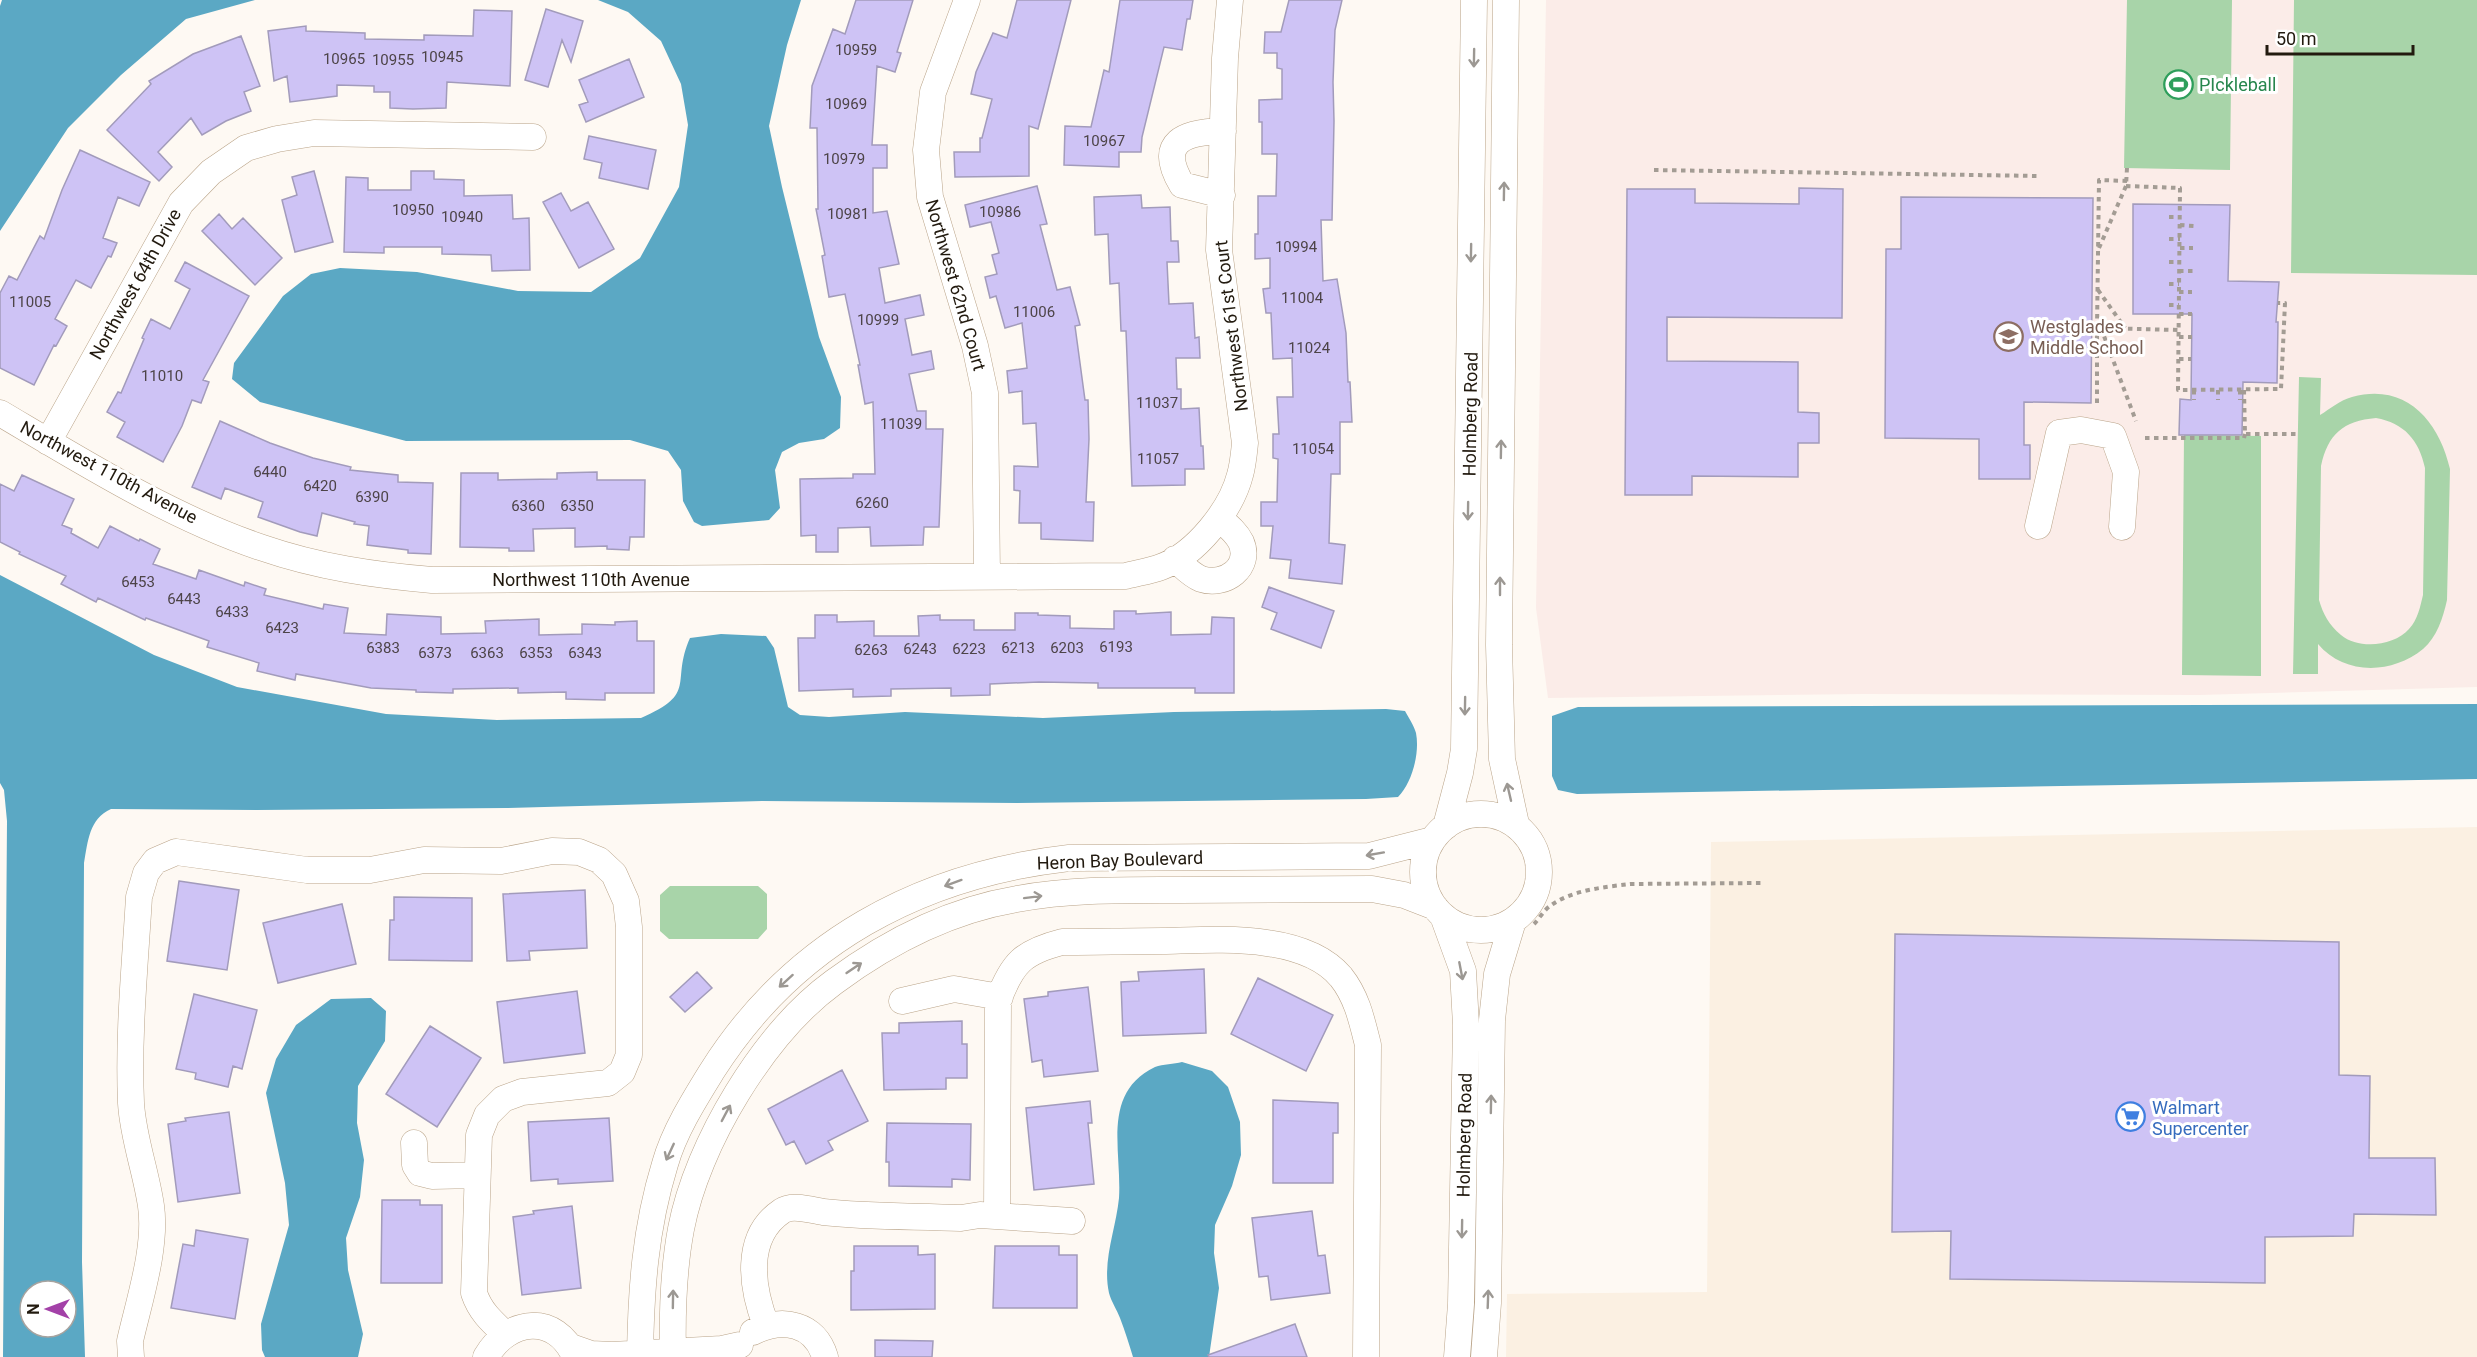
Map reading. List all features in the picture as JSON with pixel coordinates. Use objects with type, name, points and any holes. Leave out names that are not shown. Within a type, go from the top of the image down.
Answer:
[{"type":"street","name":"Northwest 62nd Court","points":[[967,0],[933,92],[926,150],[930,197],[975,346],[985,393],[987,576]]},
{"type":"street","name":"Northwest 61st Court","points":[[1213,526],[1231,499],[1240,474],[1245,443],[1219,250],[1225,58],[1230,0]]},
{"type":"street","name":"Holmberg Road","points":[[1439,833],[1460,773],[1464,749],[1474,0]]},
{"type":"street","name":"Holmberg Road","points":[[1506,0],[1499,645],[1502,759],[1516,824]]},
{"type":"street","points":[[1221,195],[1182,185],[1174,169],[1173,156],[1180,139],[1190,134],[1223,131]]},
{"type":"street","name":"Northwest 64th Drive","points":[[48,442],[180,203],[212,172],[246,148],[277,139],[314,133],[533,137]]},
{"type":"street","name":"Northwest 110th Avenue","points":[[0,413],[48,442],[173,510],[261,548],[326,566],[384,576],[432,580],[1126,576],[1163,566],[1188,551],[1213,526]]},
{"type":"street","points":[[2037,526],[2059,433],[2081,430],[2113,436],[2126,472],[2122,526]]},
{"type":"street","points":[[1175,559],[1188,571],[1210,581],[1230,577],[1237,571],[1244,553],[1241,542],[1236,534],[1213,526]]},
{"type":"street","points":[[1480,813],[1499,816],[1516,824],[1529,838],[1537,855],[1539,874],[1536,892],[1520,927],[1477,930],[1455,924],[1439,911],[1428,895],[1423,867],[1439,833],[1462,817],[1480,813]]},
{"type":"street","name":"Heron Bay Boulevard","points":[[640,1355],[640,1295],[648,1227],[665,1162],[694,1098],[732,1039],[771,994],[834,942],[873,918],[953,882],[992,870],[1035,862],[1069,858],[1369,856],[1439,833]]},
{"type":"street","points":[[131,1357],[130,1341],[152,1230],[152,1207],[135,1136],[131,1105],[139,897],[146,873],[155,861],[176,852],[318,870],[370,870],[424,860],[501,861],[552,851],[579,852],[599,860],[614,874],[626,901],[628,927],[629,1055],[622,1072],[608,1083],[522,1092],[503,1099],[488,1115],[479,1136],[474,1293],[486,1316],[505,1334]]},
{"type":"street","name":"Heron Bay Boulevard","points":[[673,1354],[673,1290],[681,1228],[699,1167],[726,1110],[754,1067],[793,1020],[832,983],[879,952],[931,925],[976,909],[1017,899],[1072,892],[1372,889],[1404,895],[1439,911]]},
{"type":"street","name":"Holmberg Road","points":[[1439,911],[1463,971],[1466,1025],[1461,1305],[1456,1357]]},
{"type":"street","name":"Holmberg Road","points":[[1485,1357],[1488,1303],[1492,1020],[1497,974],[1520,927]]},
{"type":"street","points":[[996,1216],[1000,997],[1007,978],[1022,959],[1039,948],[1062,942],[1243,939],[1302,952],[1325,963],[1340,976],[1354,999],[1368,1045],[1366,1357]]},
{"type":"street","points":[[902,1001],[954,989],[1000,997]]},
{"type":"street","points":[[414,1143],[415,1166],[420,1173],[432,1176],[477,1175]]},
{"type":"street","points":[[766,1325],[757,1300],[753,1275],[754,1256],[766,1227],[783,1210],[796,1208],[825,1212],[961,1218],[980,1215],[1072,1221]]},
{"type":"street","points":[[486,1357],[494,1344],[505,1334],[518,1327],[533,1325],[561,1336],[573,1352],[640,1355],[722,1349],[737,1351],[752,1333],[766,1325],[783,1323],[799,1327],[813,1336],[823,1349],[825,1357]]},
{"type":"path","points":[[2098,250],[2126,183],[2127,168]]},
{"type":"path","points":[[1654,170],[2038,176]]},
{"type":"path","points":[[2097,403],[2099,180],[2180,188],[2178,390],[2281,389],[2279,377],[2284,340],[2285,303],[2278,303]]},
{"type":"path","points":[[2169,217],[2180,217]]},
{"type":"path","points":[[2180,225],[2194,226]]},
{"type":"path","points":[[2169,239],[2180,238]]},
{"type":"path","points":[[2180,248],[2193,248]]},
{"type":"path","points":[[2169,261],[2180,261]]},
{"type":"path","points":[[2179,271],[2193,271]]},
{"type":"path","points":[[2169,284],[2179,284]]},
{"type":"path","points":[[2098,290],[2126,329]]},
{"type":"path","points":[[2179,292],[2192,292]]},
{"type":"path","points":[[2169,305],[2179,305]]},
{"type":"path","points":[[2179,314],[2192,314]]},
{"type":"path","points":[[2099,328],[2179,330]]},
{"type":"path","points":[[2099,328],[2136,421]]},
{"type":"path","points":[[2179,337],[2192,338]]},
{"type":"path","points":[[2278,340],[2284,340]]},
{"type":"path","points":[[2179,359],[2192,359]]},
{"type":"path","points":[[2194,390],[2194,400]]},
{"type":"path","points":[[2218,390],[2218,400]]},
{"type":"path","points":[[2240,400],[2242,390]]},
{"type":"path","points":[[2145,438],[2244,438],[2242,390]]},
{"type":"path","points":[[2245,434],[2298,434]]},
{"type":"path","points":[[1520,927],[1550,906],[1582,892],[1610,886],[1761,883]]},
{"type":"shaded area","name":"Westglades Middle School","points":[[1546,0],[2477,0],[2477,687],[2199,695],[1864,694],[1548,698],[1536,608]]},
{"type":"shaded area","points":[[2477,827],[2477,1357],[1506,1357],[1507,1294],[1707,1292],[1711,842]]},
{"type":"green space","name":"PIckleball","points":[[2127,0],[2232,0],[2230,170],[2124,168]]},
{"type":"green space","points":[[2294,0],[2477,0],[2477,275],[2291,273]]},
{"type":"green space","points":[[2299,377],[2321,378],[2320,415],[2339,402],[2352,397],[2371,394],[2389,395],[2417,409],[2438,435],[2450,469],[2447,600],[2436,633],[2423,649],[2410,658],[2383,667],[2354,666],[2341,662],[2318,644],[2318,674],[2293,674]],"holes":[[[2376,418],[2386,420],[2409,434],[2419,449],[2425,468],[2423,595],[2415,621],[2403,635],[2386,642],[2366,644],[2348,640],[2341,635],[2327,619],[2319,600],[2321,466],[2328,445],[2346,426],[2354,422]]]},
{"type":"green space","points":[[2184,435],[2261,436],[2261,676],[2182,675]]},
{"type":"green space","points":[[670,886],[758,886],[767,894],[767,929],[758,939],[669,939],[660,931],[660,895]]},
{"type":"water","points":[[2,0],[255,0],[186,19],[121,75],[68,128],[0,231],[0,6]]},
{"type":"water","points":[[598,0],[801,0],[787,45],[769,126],[819,337],[841,397],[840,428],[824,439],[799,443],[782,452],[775,470],[780,508],[769,520],[702,526],[694,522],[683,501],[681,470],[668,451],[630,440],[406,441],[260,402],[232,379],[234,363],[283,296],[311,274],[340,268],[417,272],[518,291],[591,292],[640,258],[679,187],[688,125],[681,84],[661,41],[628,12]]},
{"type":"water","points":[[0,575],[154,655],[237,687],[386,714],[497,720],[641,718],[659,709],[677,694],[690,638],[721,634],[766,636],[774,648],[788,707],[800,715],[829,717],[905,712],[1043,718],[1174,712],[1386,709],[1405,711],[1415,730],[1417,741],[1416,758],[1411,776],[1398,797],[1366,799],[1017,803],[762,801],[506,808],[111,809],[104,813],[94,825],[88,839],[84,863],[82,1262],[85,1357],[3,1357],[7,821],[4,790],[0,783]]},
{"type":"water","points":[[2477,704],[2477,779],[1577,794],[1558,790],[1552,776],[1552,716],[1578,707]]},
{"type":"water","points":[[371,998],[386,1011],[385,1041],[358,1086],[357,1123],[364,1160],[360,1197],[346,1238],[348,1270],[363,1334],[358,1357],[265,1357],[262,1350],[261,1324],[289,1225],[285,1183],[266,1093],[276,1059],[296,1025],[331,999]]},
{"type":"water","points":[[1182,1062],[1212,1071],[1228,1087],[1240,1122],[1241,1155],[1232,1186],[1215,1225],[1214,1253],[1219,1288],[1209,1357],[1133,1357],[1110,1296],[1107,1281],[1108,1257],[1119,1198],[1118,1125],[1121,1107],[1127,1092],[1138,1078],[1155,1067]]},
{"type":"building","points":[[856,0],[913,0],[897,52],[901,53],[895,72],[877,66],[872,145],[887,145],[887,168],[873,168],[873,213],[887,211],[899,264],[879,268],[885,303],[920,295],[924,315],[905,319],[912,355],[931,351],[934,369],[909,374],[917,411],[926,411],[926,429],[943,429],[939,527],[924,527],[923,545],[871,546],[870,527],[838,528],[838,552],[816,552],[816,535],[801,536],[800,479],[853,478],[853,474],[875,474],[873,402],[865,404],[858,365],[860,365],[845,294],[829,297],[822,256],[825,255],[816,209],[818,209],[817,128],[810,128],[812,86],[833,29],[845,34]]},
{"type":"building","points":[[1017,0],[1071,0],[1038,129],[1029,126],[1029,176],[955,177],[954,152],[980,152],[980,138],[982,138],[992,99],[971,94],[976,72],[993,33],[1007,38]]},
{"type":"building","points":[[1120,0],[1193,0],[1182,50],[1164,47],[1142,137],[1141,152],[1119,152],[1119,167],[1064,165],[1065,126],[1091,127],[1104,70],[1109,72]]},
{"type":"building","points":[[1289,0],[1342,0],[1335,30],[1332,220],[1321,220],[1323,281],[1337,279],[1346,333],[1348,382],[1350,382],[1352,422],[1340,422],[1340,474],[1331,474],[1329,543],[1345,545],[1342,584],[1289,578],[1291,560],[1270,558],[1273,526],[1261,526],[1261,502],[1277,502],[1278,459],[1273,458],[1273,434],[1279,434],[1277,397],[1293,397],[1292,358],[1273,359],[1271,313],[1266,313],[1263,289],[1270,288],[1270,258],[1255,259],[1255,234],[1258,234],[1258,196],[1276,196],[1277,154],[1262,154],[1259,100],[1282,99],[1282,69],[1277,68],[1277,53],[1264,53],[1265,32],[1281,32]]},
{"type":"building","points":[[546,9],[583,21],[571,62],[562,40],[548,87],[525,80]]},
{"type":"building","points":[[474,10],[512,11],[510,86],[447,82],[446,108],[413,109],[390,108],[390,92],[374,92],[374,86],[337,85],[337,96],[290,102],[287,76],[274,81],[268,31],[306,26],[306,31],[365,33],[365,39],[424,40],[424,35],[473,36]]},
{"type":"building","points":[[241,36],[260,86],[244,92],[251,111],[226,121],[202,135],[191,118],[158,152],[172,167],[159,181],[107,130],[151,84],[149,81],[193,54]]},
{"type":"building","points":[[629,59],[644,97],[586,122],[579,105],[588,102],[579,80]]},
{"type":"building","points":[[589,136],[656,150],[648,189],[599,178],[602,163],[584,159]]},
{"type":"building","points":[[80,150],[150,182],[139,206],[118,197],[103,238],[117,243],[111,257],[108,256],[91,288],[76,280],[55,319],[67,326],[56,346],[54,345],[34,385],[0,368],[0,293],[9,276],[17,280],[40,236],[44,239]]},
{"type":"building","points":[[314,171],[333,242],[295,252],[282,200],[297,195],[292,177]]},
{"type":"building","points":[[411,171],[434,171],[434,179],[464,180],[464,196],[512,195],[513,219],[529,218],[530,270],[492,271],[491,255],[442,254],[442,247],[384,247],[384,253],[344,252],[346,177],[368,178],[368,190],[411,190]]},
{"type":"building","points":[[1037,186],[1047,224],[1040,225],[1057,290],[1070,287],[1080,325],[1075,326],[1085,400],[1088,400],[1086,502],[1094,502],[1093,541],[1041,539],[1041,523],[1019,523],[1020,491],[1014,490],[1014,466],[1038,467],[1036,423],[1023,424],[1022,391],[1009,393],[1007,371],[1027,368],[1022,323],[1005,328],[996,296],[990,298],[985,277],[997,274],[992,255],[999,253],[991,222],[970,227],[965,205]]},
{"type":"building","points":[[1799,188],[1843,189],[1842,318],[1667,317],[1667,361],[1798,362],[1798,412],[1819,413],[1819,443],[1798,443],[1798,477],[1692,476],[1692,495],[1625,495],[1627,189],[1695,189],[1695,203],[1799,204]]},
{"type":"building","points":[[561,193],[571,211],[588,202],[614,249],[579,268],[543,202]]},
{"type":"building","points":[[1141,195],[1142,208],[1170,207],[1171,241],[1178,241],[1179,262],[1167,262],[1169,304],[1193,303],[1195,338],[1199,337],[1200,358],[1176,358],[1177,389],[1181,389],[1181,409],[1199,408],[1201,446],[1203,446],[1204,469],[1185,469],[1185,485],[1132,486],[1126,331],[1121,331],[1119,283],[1110,284],[1108,234],[1095,235],[1094,197]]},
{"type":"building","points":[[1901,197],[2093,198],[2091,403],[2024,402],[2024,445],[2030,445],[2030,479],[1979,479],[1979,439],[1885,438],[1886,249],[1901,249]]},
{"type":"building","points":[[2133,204],[2230,205],[2228,281],[2279,282],[2276,322],[2278,322],[2277,383],[2243,382],[2242,435],[2179,435],[2180,399],[2191,400],[2192,314],[2133,314]]},
{"type":"building","points":[[219,214],[232,229],[243,218],[282,258],[255,285],[202,231]]},
{"type":"building","points":[[185,262],[249,296],[203,380],[209,382],[201,403],[192,400],[182,426],[163,462],[117,437],[125,422],[107,412],[118,392],[121,393],[151,319],[170,329],[190,289],[175,281]]},
{"type":"building","points":[[220,421],[270,443],[313,458],[351,467],[350,470],[398,475],[398,482],[433,483],[431,554],[408,553],[408,550],[367,545],[369,526],[354,524],[355,522],[322,513],[317,536],[300,532],[258,517],[263,502],[225,488],[221,499],[192,487]]},
{"type":"building","points":[[597,472],[597,480],[645,480],[644,537],[630,537],[629,550],[607,549],[607,546],[575,547],[575,528],[533,529],[534,551],[460,547],[461,473],[498,473],[498,480],[557,479],[557,473]]},
{"type":"building","points":[[22,475],[74,499],[62,525],[72,529],[71,533],[98,548],[110,526],[160,549],[153,564],[196,579],[199,570],[244,586],[245,582],[266,589],[264,595],[323,609],[324,604],[348,608],[344,633],[386,635],[387,614],[441,617],[441,634],[486,633],[485,621],[539,619],[539,635],[582,634],[582,624],[615,625],[615,622],[637,621],[637,641],[654,641],[654,693],[605,693],[605,700],[566,699],[566,692],[518,693],[518,688],[453,689],[453,693],[416,692],[416,690],[371,688],[296,674],[295,680],[257,671],[259,663],[207,647],[209,641],[146,618],[145,620],[98,598],[96,602],[61,584],[66,576],[19,554],[20,552],[0,542],[0,484],[14,491]]},
{"type":"building","points":[[1269,587],[1334,611],[1321,648],[1271,629],[1277,613],[1262,607]]},
{"type":"building","points":[[1114,611],[1136,611],[1136,614],[1171,612],[1171,635],[1211,634],[1212,617],[1234,618],[1234,693],[1195,693],[1195,688],[1098,688],[1098,683],[1039,682],[990,684],[990,695],[951,696],[951,688],[891,689],[891,696],[853,697],[853,689],[799,691],[798,638],[815,638],[815,615],[837,615],[837,622],[874,621],[874,636],[919,636],[918,616],[940,615],[940,620],[974,620],[974,630],[1015,630],[1015,613],[1038,613],[1038,615],[1070,616],[1070,628],[1114,629]]},
{"type":"building","points":[[179,881],[239,890],[227,970],[167,961]]},
{"type":"building","points":[[585,890],[587,948],[529,951],[530,960],[507,961],[503,894]]},
{"type":"building","points":[[394,897],[472,898],[472,961],[389,960],[390,920],[394,920]]},
{"type":"building","points":[[342,904],[356,964],[278,983],[263,923]]},
{"type":"building","name":"Walmart Supercenter","points":[[1895,934],[2339,942],[2339,1075],[2370,1076],[2369,1158],[2435,1158],[2436,1215],[2354,1214],[2353,1236],[2265,1237],[2265,1283],[1950,1279],[1951,1231],[1892,1232]]},
{"type":"building","points":[[1204,969],[1206,1033],[1123,1036],[1121,982],[1139,981],[1138,972]]},
{"type":"building","points":[[697,972],[712,988],[685,1012],[670,997]]},
{"type":"building","points":[[1258,978],[1333,1015],[1306,1071],[1231,1034]]},
{"type":"building","points":[[1088,987],[1098,1071],[1044,1077],[1042,1060],[1032,1062],[1024,999],[1048,996],[1048,992]]},
{"type":"building","points":[[577,991],[585,1053],[504,1063],[497,1002]]},
{"type":"building","points":[[194,994],[257,1010],[242,1069],[233,1066],[228,1087],[195,1079],[196,1073],[176,1069]]},
{"type":"building","points":[[962,1021],[962,1044],[967,1044],[967,1078],[946,1078],[946,1089],[884,1090],[882,1033],[899,1033],[899,1023]]},
{"type":"building","points":[[430,1026],[481,1058],[437,1127],[386,1094]]},
{"type":"building","points":[[842,1070],[868,1121],[828,1141],[833,1150],[806,1164],[794,1141],[786,1145],[768,1109]]},
{"type":"building","points":[[1273,1100],[1338,1103],[1338,1133],[1333,1133],[1333,1183],[1273,1183]]},
{"type":"building","points":[[1090,1101],[1092,1123],[1088,1123],[1094,1184],[1034,1190],[1026,1108]]},
{"type":"building","points":[[229,1112],[240,1193],[178,1202],[168,1124],[186,1121],[185,1118]]},
{"type":"building","points":[[609,1118],[613,1181],[558,1184],[558,1179],[531,1181],[528,1122]]},
{"type":"building","points":[[887,1123],[971,1124],[970,1180],[952,1179],[952,1187],[889,1186],[889,1162],[886,1162]]},
{"type":"building","points":[[382,1200],[420,1200],[420,1205],[442,1205],[442,1283],[381,1283]]},
{"type":"building","points":[[572,1206],[581,1288],[522,1295],[513,1217],[534,1214],[533,1211]]},
{"type":"building","points":[[1312,1211],[1318,1256],[1325,1255],[1330,1293],[1271,1300],[1268,1276],[1259,1277],[1252,1218]]},
{"type":"building","points":[[196,1230],[248,1239],[235,1319],[171,1308],[183,1244],[194,1246]]},
{"type":"building","points":[[854,1246],[918,1246],[918,1255],[935,1254],[935,1309],[851,1310],[851,1271],[854,1271]]},
{"type":"building","points":[[995,1246],[1059,1246],[1059,1255],[1077,1255],[1077,1308],[993,1308]]},
{"type":"building","points":[[1295,1324],[1307,1357],[1209,1357],[1208,1355]]},
{"type":"building","points":[[875,1340],[933,1341],[932,1357],[875,1357]]},
{"type":"place","name":"PIckleball","points":[[2178,84]]},
{"type":"place","name":"Westglades Middle School","points":[[2009,336]]},
{"type":"place","name":"Walmart Supercenter","points":[[2131,1117]]}]
